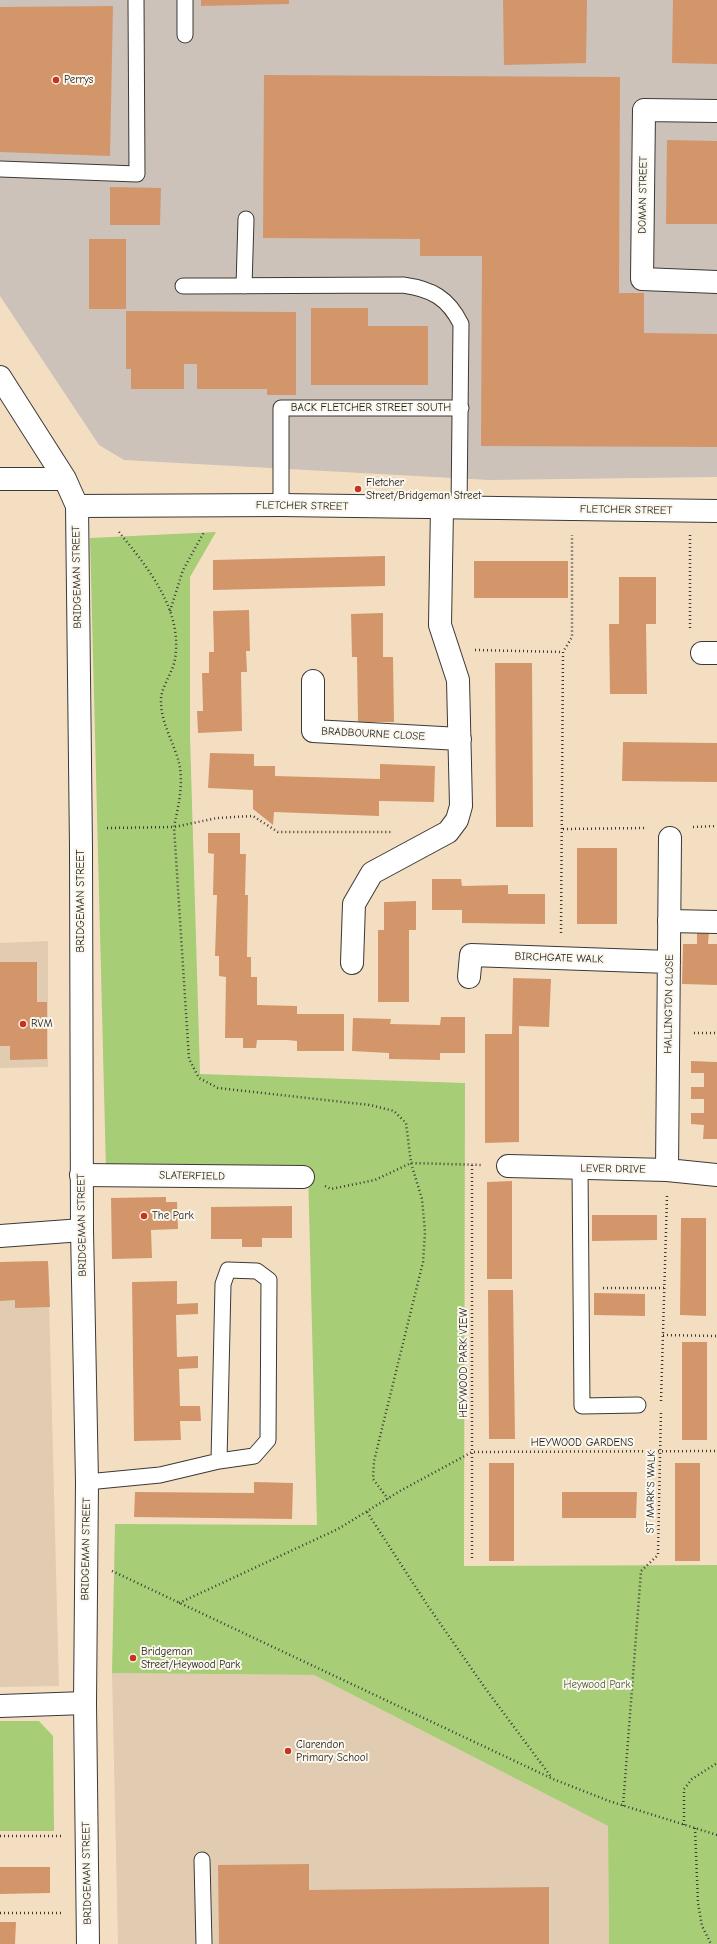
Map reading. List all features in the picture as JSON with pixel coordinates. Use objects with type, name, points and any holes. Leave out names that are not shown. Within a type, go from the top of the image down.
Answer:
[{"type":"street","name":"DOMAN STREET","points":[[717,111],[644,110],[642,279],[717,282]]},
{"type":"street","points":[[0,377],[65,479],[76,506]]},
{"type":"street","points":[[0,479],[65,479]]},
{"type":"street","name":"FLETCHER STREET","points":[[76,506],[281,505],[717,511]]},
{"type":"street","name":"BRIDGEMAN STREET","points":[[76,506],[80,828],[81,1175],[87,1482],[85,1704],[88,1944]]},
{"type":"street","points":[[352,963],[354,904],[372,873],[448,832],[457,820],[461,806],[458,680],[440,625],[450,508]]},
{"type":"street","name":"BRADBOURNE CLOSE","points":[[313,681],[313,731],[460,740]]},
{"type":"street","name":"HALLINGTON CLOSE","points":[[667,1170],[669,921],[678,832]]},
{"type":"street","points":[[669,921],[717,922]]},
{"type":"street","name":"BIRCHGATE WALK","points":[[470,977],[471,955],[669,962]]},
{"type":"street","name":"LEVER DRIVE","points":[[508,1166],[667,1170],[717,1175]]},
{"type":"street","name":"SLATERFIELD","points":[[81,1175],[302,1177]]},
{"type":"street","points":[[0,1236],[82,1230]]},
{"type":"street","points":[[0,1706],[85,1704]]},
{"type":"lane","points":[[0,169],[137,174],[136,0]]},
{"type":"lane","points":[[185,0],[185,35]]},
{"type":"lane","points":[[244,286],[246,219]]},
{"type":"lane","points":[[183,286],[404,285],[421,287],[438,295],[453,309],[461,324],[461,408],[450,508]]},
{"type":"lane","name":"BACK FLETCHER STREET SOUTH","points":[[281,505],[280,408],[461,408]]},
{"type":"lane","points":[[580,1169],[582,1406],[638,1405]]},
{"type":"lane","points":[[87,1482],[160,1475],[219,1460],[254,1456],[268,1440],[269,1280],[257,1271],[228,1270],[222,1284],[219,1460]]},
{"type":"lane","points":[[202,1860],[204,1944]]},
{"type":"path","points":[[98,506],[140,558],[158,584],[170,612],[177,640],[175,661],[160,700],[162,711],[180,765],[180,793],[174,827],[189,1059],[199,1078],[218,1088],[370,1105],[394,1111],[406,1123],[411,1162],[422,1199],[425,1232],[424,1254],[374,1461],[373,1479],[388,1499]]},
{"type":"path","points":[[170,612],[183,570],[197,544],[221,506]]},
{"type":"path","points":[[561,958],[563,652],[572,637],[572,509]]},
{"type":"path","points":[[690,511],[690,653],[710,653]]},
{"type":"path","points":[[448,650],[563,652]]},
{"type":"path","points":[[80,828],[174,827],[217,818],[254,816],[278,832],[394,832]]},
{"type":"path","points":[[678,832],[717,826]]},
{"type":"path","points":[[563,829],[647,828]]},
{"type":"path","points":[[302,1177],[332,1189],[375,1180],[411,1162],[508,1166]]},
{"type":"path","name":"HEYWOOD PARK VIEW","points":[[472,1165],[472,1560]]},
{"type":"path","name":"ST MARK'S WALK","points":[[623,1806],[641,1571],[658,1555],[667,1170]]},
{"type":"path","points":[[581,1288],[664,1288]]},
{"type":"path","points":[[663,1335],[717,1336]]},
{"type":"path","name":"HEYWOOD GARDENS","points":[[472,1452],[717,1451]]},
{"type":"path","points":[[178,1603],[338,1529],[400,1491],[472,1452]]},
{"type":"path","points":[[367,1512],[432,1612],[552,1779]]},
{"type":"path","points":[[86,1558],[178,1603],[552,1779],[623,1806],[717,1835]]},
{"type":"path","points":[[684,1825],[684,1789],[692,1779],[717,1763]]},
{"type":"path","points":[[694,1828],[698,1903],[702,1926],[712,1944]]},
{"type":"path","points":[[0,1836],[86,1836]]},
{"type":"path","points":[[0,1913],[88,1913]]},
{"type":"shaded area","points":[[0,0],[717,0],[717,477],[489,480],[124,460],[99,445],[0,296]]},
{"type":"shaded area","name":"RVM","points":[[48,941],[48,1067],[0,1068],[0,943]]},
{"type":"shaded area","points":[[48,1261],[59,1686],[0,1687],[0,1262]]},
{"type":"shaded area","name":"Clarendon Primary School","points":[[112,1673],[314,1675],[608,1826],[609,1944],[118,1944]]},
{"type":"green space","name":"Heywood Park","points":[[216,532],[190,577],[190,736],[200,1074],[465,1083],[464,1566],[717,1565],[717,1944],[609,1944],[608,1826],[314,1675],[112,1673],[115,1524],[317,1525],[308,1170],[106,1170],[90,538]]},
{"type":"green space","points":[[0,1721],[39,1721],[53,1736],[54,1831],[0,1831]]},
{"type":"building","points":[[201,0],[289,0],[289,4],[201,6]]},
{"type":"building","points":[[503,0],[587,0],[586,63],[504,65]]},
{"type":"building","points":[[673,0],[717,0],[717,64],[672,63]]},
{"type":"building","name":"Perrys","points":[[113,6],[110,156],[0,152],[0,7]]},
{"type":"building","points":[[264,75],[620,77],[619,293],[644,293],[644,333],[717,334],[717,447],[481,446],[482,256],[420,256],[420,239],[263,238]]},
{"type":"building","points":[[667,140],[717,141],[717,224],[666,224]]},
{"type":"building","points":[[110,187],[161,188],[160,225],[110,225]]},
{"type":"building","points":[[89,239],[126,239],[126,309],[89,309]]},
{"type":"building","points":[[311,308],[368,308],[368,326],[428,326],[428,385],[311,385]]},
{"type":"building","points":[[126,311],[296,312],[296,395],[267,395],[267,389],[197,389],[197,364],[184,364],[184,389],[131,389],[131,369],[126,369]]},
{"type":"building","points":[[385,556],[385,586],[213,590],[213,560]]},
{"type":"building","points":[[474,561],[568,561],[568,598],[474,598]]},
{"type":"building","points":[[619,577],[656,577],[656,624],[646,624],[647,694],[610,694],[609,624],[619,624]]},
{"type":"building","points":[[249,610],[250,651],[246,651],[247,672],[241,672],[242,731],[198,733],[197,711],[203,711],[202,673],[209,673],[209,652],[214,652],[213,611]]},
{"type":"building","points":[[383,613],[383,657],[393,657],[394,722],[358,722],[357,657],[352,657],[351,614]]},
{"type":"building","points":[[495,663],[532,663],[533,827],[496,827]]},
{"type":"building","points":[[623,742],[717,743],[717,782],[622,781]]},
{"type":"building","points":[[210,753],[254,754],[254,766],[275,766],[275,776],[380,779],[380,764],[435,766],[434,802],[379,801],[379,816],[274,812],[273,825],[253,809],[253,790],[208,788]]},
{"type":"building","points":[[208,833],[240,833],[240,854],[246,854],[245,895],[248,895],[247,957],[251,957],[251,977],[257,977],[257,1005],[297,1006],[297,1014],[344,1014],[344,1051],[297,1051],[297,1041],[287,1040],[257,1040],[256,1048],[243,1048],[243,1038],[225,1038],[226,977],[219,976],[219,956],[215,956],[217,895],[213,895],[214,854],[208,853]]},
{"type":"building","points":[[577,848],[617,848],[617,924],[577,924]]},
{"type":"building","points":[[432,879],[461,879],[462,886],[508,885],[508,894],[545,894],[545,924],[462,923],[462,910],[432,910]]},
{"type":"building","points":[[416,901],[416,930],[409,930],[409,1002],[378,1002],[378,930],[384,930],[384,902]]},
{"type":"building","points":[[697,931],[709,931],[708,944],[717,944],[717,985],[682,984],[683,944],[697,944]]},
{"type":"building","name":"RVM","points":[[0,962],[37,962],[37,1002],[47,1002],[47,1059],[10,1060],[10,1046],[0,1046]]},
{"type":"building","points":[[513,978],[551,979],[549,1027],[519,1026],[519,1142],[485,1143],[485,1034],[512,1034]]},
{"type":"building","points":[[441,1017],[465,1017],[465,1053],[440,1053],[440,1060],[389,1059],[389,1053],[352,1051],[353,1018],[391,1019],[390,1024],[440,1025]]},
{"type":"building","points":[[691,1061],[717,1062],[717,1139],[703,1139],[704,1125],[691,1124],[691,1113],[704,1113],[704,1099],[691,1099],[691,1087],[704,1087],[704,1073],[691,1073]]},
{"type":"building","points":[[512,1181],[512,1279],[487,1279],[487,1182]]},
{"type":"building","name":"The Park","points":[[166,1197],[166,1202],[177,1202],[178,1229],[151,1230],[152,1258],[112,1259],[111,1198]]},
{"type":"building","points":[[292,1206],[292,1238],[262,1238],[262,1247],[242,1247],[242,1239],[211,1239],[211,1207]]},
{"type":"building","points":[[592,1215],[657,1215],[657,1240],[592,1241]]},
{"type":"building","points":[[681,1218],[706,1218],[706,1316],[680,1315]]},
{"type":"building","points":[[48,1261],[50,1307],[15,1308],[15,1300],[0,1301],[0,1262]]},
{"type":"building","points":[[177,1281],[177,1304],[198,1303],[198,1314],[176,1315],[177,1357],[198,1356],[198,1368],[179,1369],[180,1406],[200,1406],[201,1421],[180,1421],[181,1440],[134,1441],[132,1282]]},
{"type":"building","points":[[488,1290],[513,1290],[515,1439],[489,1439]]},
{"type":"building","points":[[594,1293],[645,1294],[645,1316],[594,1315]]},
{"type":"building","points":[[682,1342],[707,1342],[707,1440],[682,1440]]},
{"type":"building","points":[[489,1463],[514,1463],[514,1561],[489,1561]]},
{"type":"building","points":[[675,1463],[700,1463],[700,1561],[675,1561]]},
{"type":"building","points":[[254,1482],[293,1483],[292,1519],[134,1517],[135,1492],[254,1493]]},
{"type":"building","points":[[562,1492],[637,1492],[636,1518],[562,1518]]},
{"type":"building","points":[[309,1864],[309,1890],[549,1887],[549,1944],[219,1944],[218,1865]]},
{"type":"building","points":[[0,1867],[50,1867],[50,1893],[0,1894]]},
{"type":"building","points":[[0,1922],[16,1922],[15,1944],[0,1944]]},
{"type":"place","name":"Perrys","points":[[56,80]]},
{"type":"place","name":"Fletcher Street/Bridgeman Street","points":[[358,489]]},
{"type":"place","name":"RVM","points":[[23,1024]]},
{"type":"place","name":"The Park","points":[[144,1216]]},
{"type":"place","name":"Bridgeman Street/Heywood Park","points":[[133,1658]]},
{"type":"place","name":"Clarendon Primary School","points":[[288,1751]]}]
